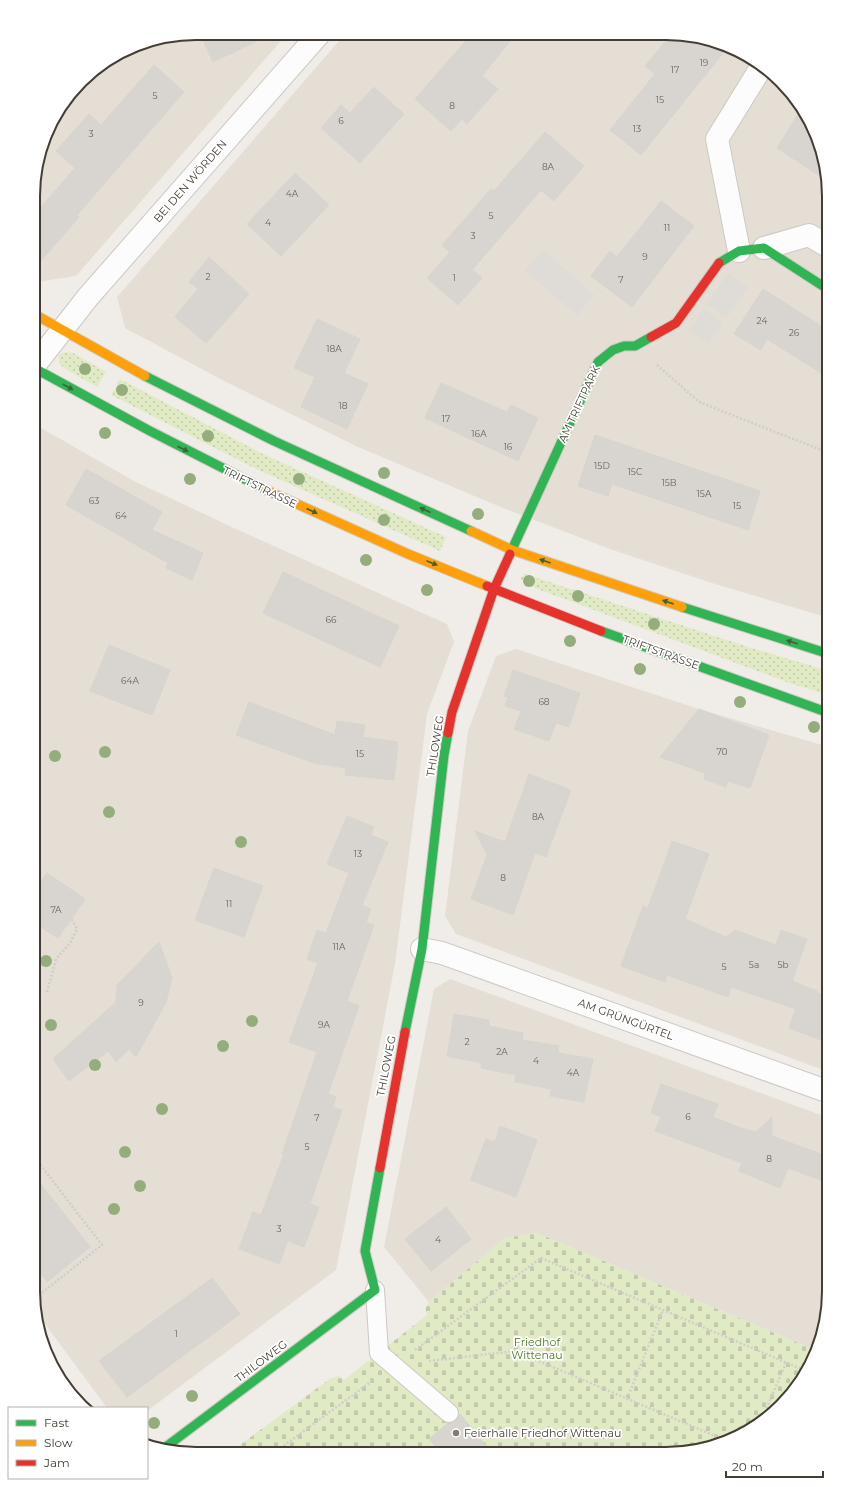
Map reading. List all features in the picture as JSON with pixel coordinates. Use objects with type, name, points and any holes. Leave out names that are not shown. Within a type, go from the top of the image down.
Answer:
[{"type":"main road","points":[[764,248],[822,285]]},
{"type":"main road","name":"AM TRIFTPARK","points":[[512,550],[598,362],[613,350],[624,346],[635,346],[676,323],[721,262],[739,251],[764,248]]},
{"type":"main road","points":[[40,317],[160,384],[274,441],[512,550],[687,609],[822,652]]},
{"type":"main road","name":"TRIFTSTRASSE","points":[[40,370],[137,426],[241,478],[350,529],[494,589],[665,655],[822,711]]},
{"type":"main road","points":[[494,589],[512,550]]},
{"type":"main road","name":"THILOWEG","points":[[170,1445],[375,1290],[365,1251],[394,1086],[422,949],[444,755],[452,712],[494,589]]},
{"type":"street","name":"BEI DEN WÖRDEN","points":[[63,330],[88,297],[314,40]]},
{"type":"street","points":[[739,251],[717,139],[759,71]]},
{"type":"street","name":"AM TRIFTPARK","points":[[764,248],[809,235],[822,243]]},
{"type":"street","name":"TRIFTSTRASSE","points":[[40,359],[63,330]]},
{"type":"street","name":"AM GRÜNGÜRTEL","points":[[422,949],[442,953],[822,1089]]},
{"type":"lane","points":[[375,1290],[379,1352],[395,1364],[449,1413]]},
{"type":"path","points":[[635,346],[699,402],[822,450]]},
{"type":"path","points":[[47,992],[56,959],[70,942],[77,929],[71,918]]},
{"type":"path","points":[[40,1164],[102,1245],[40,1294]]},
{"type":"path","points":[[282,1447],[541,1258],[801,1369]]},
{"type":"path","points":[[628,1399],[663,1310]]},
{"type":"path","points":[[395,1364],[515,1351],[719,1438]]},
{"type":"path","points":[[765,1412],[786,1363]]},
{"type":"shaded area","points":[[186,40],[282,40],[76,276],[40,282],[41,176],[48,146],[56,127],[72,101],[93,79],[110,66],[127,56],[156,45]]},
{"type":"shaded area","points":[[340,40],[676,40],[706,45],[735,56],[761,72],[790,101],[806,127],[814,146],[821,176],[822,616],[712,583],[610,549],[503,508],[358,447],[228,383],[125,328],[117,297]]},
{"type":"shaded area","points":[[543,250],[595,295],[577,315],[525,271]]},
{"type":"shaded area","points":[[728,273],[748,287],[726,318],[706,304]]},
{"type":"shaded area","points":[[703,309],[723,322],[709,344],[689,331]]},
{"type":"shaded area","points":[[40,427],[134,481],[236,529],[447,624],[454,642],[427,714],[395,964],[336,1270],[148,1410],[148,1407],[106,1407],[43,1321],[40,1301]]},
{"type":"shaded area","points":[[516,649],[699,709],[822,745],[822,1069],[456,934],[445,916],[468,731],[496,656]]},
{"type":"shaded area","points":[[450,979],[822,1115],[822,1301],[817,1331],[811,1348],[537,1233],[505,1238],[429,1302],[384,1247],[434,989]]},
{"type":"green space","points":[[64,352],[73,353],[106,372],[97,387],[64,368],[59,363],[59,355]]},
{"type":"green space","points":[[120,379],[263,454],[446,537],[440,551],[254,468],[111,395]]},
{"type":"green space","points":[[525,574],[745,646],[822,669],[822,693],[792,684],[527,585],[520,579]]},
{"type":"green space","name":"Friedhof Wittenau","points":[[537,1233],[811,1348],[806,1360],[790,1386],[761,1415],[735,1431],[716,1439],[686,1446],[237,1447],[331,1378],[339,1376],[344,1380],[427,1315],[425,1309],[429,1302],[505,1238]]},
{"type":"building","points":[[203,40],[259,40],[213,62]]},
{"type":"building","points":[[467,40],[511,40],[482,76],[498,89],[467,124],[462,119],[451,131],[415,99]]},
{"type":"building","points":[[667,40],[686,41],[706,45],[724,52],[641,155],[610,130],[655,74],[645,66]]},
{"type":"building","points":[[154,65],[184,92],[77,215],[79,217],[40,262],[40,208],[75,168],[56,151],[89,114],[101,125]]},
{"type":"building","points":[[374,87],[404,114],[360,163],[321,128],[341,105],[350,113]]},
{"type":"building","points":[[798,114],[814,146],[821,177],[777,148]]},
{"type":"building","points":[[545,132],[584,166],[554,201],[541,190],[472,270],[482,278],[458,305],[427,278],[450,252],[442,245],[491,189],[494,191]]},
{"type":"building","points":[[295,173],[329,205],[281,256],[247,224]]},
{"type":"building","points":[[661,201],[694,226],[632,307],[591,276],[610,251],[617,257]]},
{"type":"building","points":[[209,257],[249,294],[206,343],[175,317],[198,289],[189,282]]},
{"type":"building","points":[[763,289],[822,327],[822,374],[767,339],[761,350],[734,334]]},
{"type":"building","points":[[317,319],[360,339],[344,373],[368,384],[347,429],[301,407],[315,377],[294,368]]},
{"type":"building","points":[[441,383],[507,412],[511,405],[538,418],[518,461],[425,418]]},
{"type":"building","points":[[595,435],[760,491],[748,530],[612,484],[608,496],[578,486]]},
{"type":"building","points":[[86,469],[162,512],[152,530],[203,553],[192,580],[166,568],[168,563],[66,505]]},
{"type":"building","points":[[283,572],[399,626],[380,667],[263,613]]},
{"type":"building","points":[[109,645],[170,670],[152,715],[90,691]]},
{"type":"building","points":[[513,670],[580,693],[569,727],[556,723],[549,741],[514,729],[521,711],[505,706],[508,697],[504,696]]},
{"type":"building","points":[[249,702],[335,735],[337,721],[365,725],[363,737],[398,742],[394,780],[345,775],[346,768],[314,763],[236,735]]},
{"type":"building","points":[[699,709],[769,735],[750,788],[728,781],[726,787],[704,779],[705,773],[660,757]]},
{"type":"building","points":[[529,774],[571,790],[546,857],[535,853],[513,915],[471,899],[487,855],[475,831],[505,842]]},
{"type":"building","points":[[347,816],[374,827],[371,835],[388,842],[362,905],[371,909],[366,922],[374,925],[347,1001],[359,1006],[328,1094],[336,1097],[333,1107],[342,1110],[310,1204],[319,1207],[304,1247],[288,1241],[279,1264],[239,1249],[253,1212],[261,1215],[284,1154],[282,1154],[317,1052],[289,1042],[318,963],[307,959],[317,930],[326,933],[349,873],[327,864]]},
{"type":"building","points":[[672,841],[709,854],[685,919],[726,937],[735,930],[776,945],[781,930],[807,939],[792,981],[817,991],[817,993],[822,995],[822,1040],[789,1028],[796,1009],[731,987],[728,997],[667,975],[665,982],[621,966],[643,906],[648,908]]},
{"type":"building","points":[[214,868],[263,886],[244,937],[195,920]]},
{"type":"building","points":[[47,873],[85,899],[58,938],[40,926],[40,882]]},
{"type":"building","points":[[159,942],[172,978],[166,1002],[136,1057],[129,1049],[116,1062],[108,1051],[69,1081],[53,1059],[116,1002],[117,985]]},
{"type":"building","points":[[454,1014],[489,1020],[489,1026],[523,1033],[522,1040],[559,1046],[558,1053],[593,1059],[584,1102],[550,1096],[552,1089],[515,1082],[516,1075],[481,1068],[482,1063],[447,1056]]},
{"type":"building","points":[[661,1084],[718,1104],[713,1117],[741,1128],[756,1132],[772,1117],[772,1136],[822,1154],[822,1180],[788,1168],[780,1188],[739,1171],[742,1163],[655,1131],[661,1117],[651,1113]]},
{"type":"building","points":[[500,1126],[537,1140],[516,1197],[470,1180],[486,1139],[495,1142]]},
{"type":"building","points":[[40,1183],[90,1247],[47,1282],[40,1273]]},
{"type":"building","points":[[446,1207],[471,1239],[431,1271],[405,1239]]},
{"type":"building","points":[[212,1278],[240,1314],[127,1397],[99,1361]]},
{"type":"building","points":[[460,1414],[487,1447],[436,1447],[429,1439],[448,1423],[457,1420]]},
{"type":"traffic: fast","points":[[719,263],[739,251],[764,248],[822,285]]},
{"type":"traffic: fast","points":[[510,554],[598,362],[613,350],[624,346],[635,346],[651,337]]},
{"type":"traffic: fast","points":[[40,371],[150,431],[266,490]]},
{"type":"traffic: fast","points":[[145,376],[274,441],[471,531]]},
{"type":"traffic: fast","points":[[682,607],[822,652]]},
{"type":"traffic: fast","points":[[601,631],[822,710]]},
{"type":"traffic: fast","points":[[405,1032],[422,949],[444,755],[448,733]]},
{"type":"traffic: fast","points":[[169,1445],[375,1290],[365,1251],[380,1168]]},
{"type":"traffic: slow","points":[[40,317],[145,376]]},
{"type":"traffic: slow","points":[[266,490],[408,554],[487,586]]},
{"type":"traffic: slow","points":[[471,531],[512,550],[682,607]]},
{"type":"traffic: jam","points":[[651,337],[676,323],[719,263]]},
{"type":"traffic: jam","points":[[448,733],[452,712],[494,589],[510,554]]},
{"type":"traffic: jam","points":[[487,586],[601,631]]},
{"type":"traffic: jam","points":[[380,1168],[405,1032]]},
{"type":"place","name":"Feierhalle Friedhof Wittenau","points":[[456,1433]]}]
